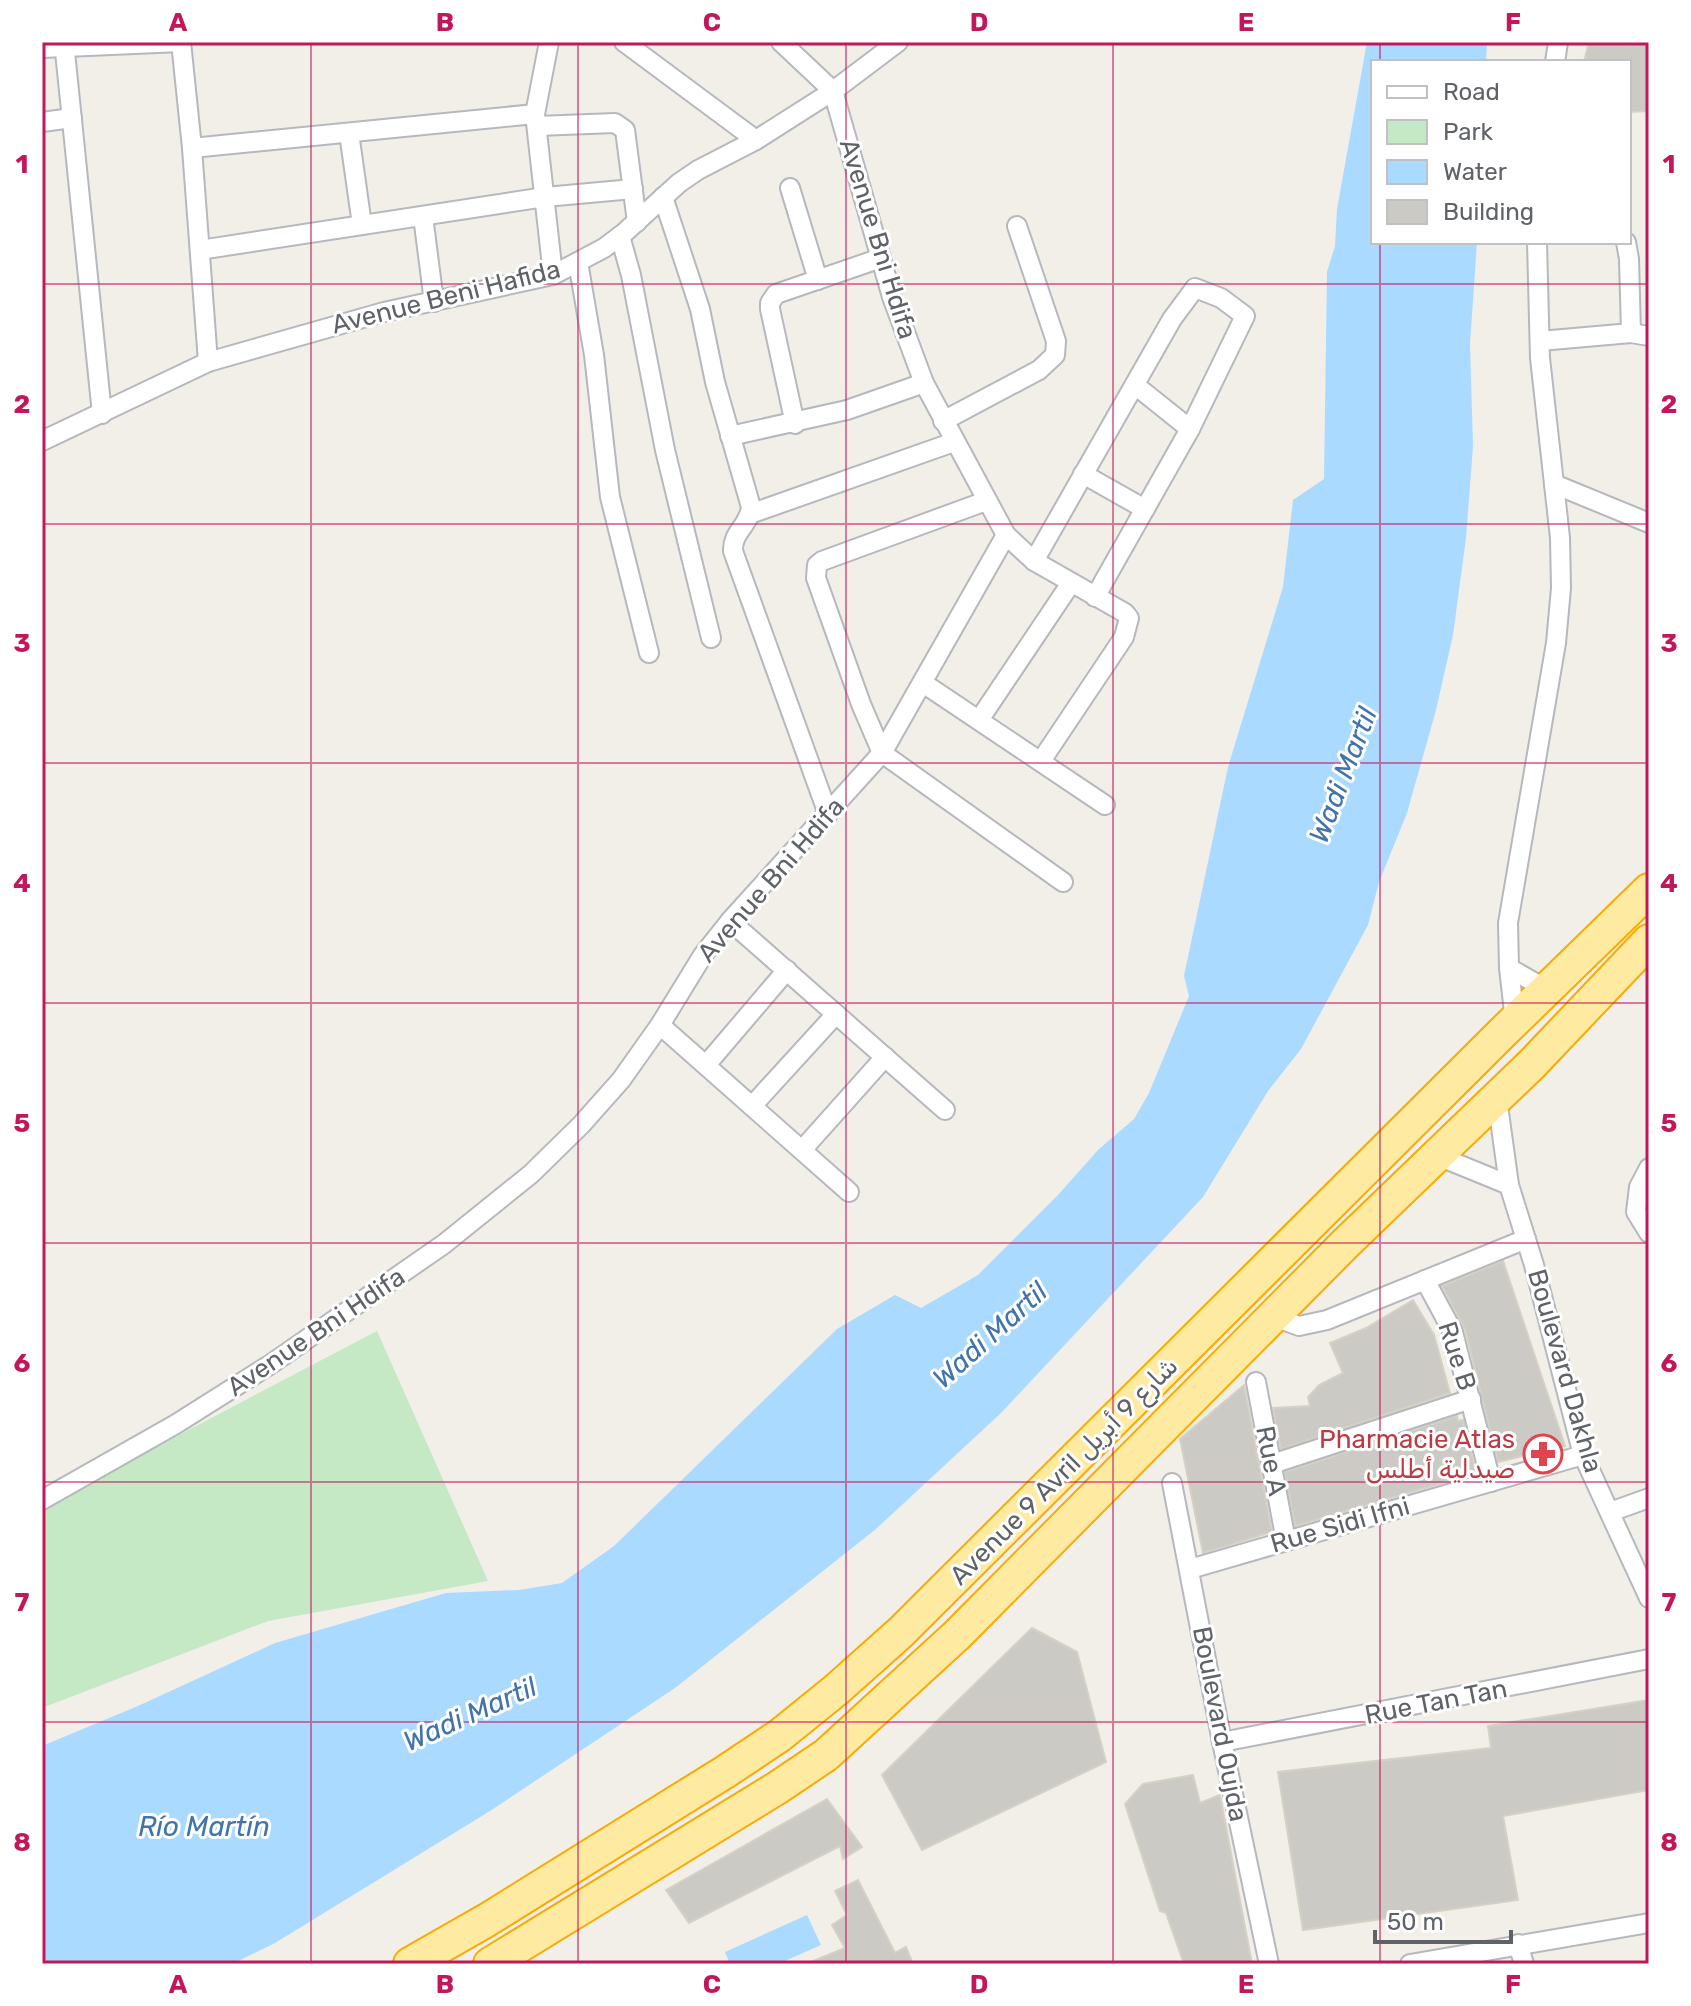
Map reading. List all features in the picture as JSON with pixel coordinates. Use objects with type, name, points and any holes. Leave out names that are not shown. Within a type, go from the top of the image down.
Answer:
[{"type":"highway","name":"Avenue 9 Avril شارع 9 أبريل","points":[[410,1964],[487,1920],[725,1772],[779,1736],[836,1690],[956,1579],[1546,989],[1649,890]]},
{"type":"highway","name":"Avenue 9 Avril شارع 9 أبريل","points":[[490,1964],[765,1796],[826,1755],[957,1635],[1346,1243],[1497,1098],[1649,941]]},
{"type":"street","points":[[42,48],[64,44],[181,42],[208,362]]},
{"type":"street","points":[[549,42],[536,120],[553,275]]},
{"type":"street","points":[[624,42],[756,140]]},
{"type":"street","points":[[781,42],[833,91]]},
{"type":"street","name":"Avenue Beni Hafida","points":[[42,441],[208,362],[384,312],[553,275],[620,236],[698,170],[756,140],[833,91],[898,42]]},
{"type":"street","points":[[64,44],[102,414]]},
{"type":"street","name":"Avenue Bni Hdifa","points":[[42,1500],[163,1432],[248,1379],[444,1244],[531,1174],[621,1080],[660,1025],[703,955],[882,753],[923,683],[1006,535],[924,383],[892,297],[833,91]]},
{"type":"street","points":[[42,122],[72,118]]},
{"type":"street","points":[[192,148],[536,120],[615,123],[628,137],[637,222]]},
{"type":"street","points":[[349,133],[362,225]]},
{"type":"street","points":[[790,188],[818,280]]},
{"type":"street","points":[[200,250],[545,197],[633,189]]},
{"type":"street","points":[[663,197],[700,309],[715,382],[751,507],[745,526],[735,535],[733,551],[828,814]]},
{"type":"street","points":[[423,216],[434,302]]},
{"type":"street","points":[[943,421],[1039,370],[1055,355],[1056,341],[1017,226]]},
{"type":"street","points":[[620,236],[631,275],[665,450],[711,638]]},
{"type":"street","points":[[1515,1021],[1508,923],[1556,643],[1561,588],[1560,538],[1540,341],[1537,244]]},
{"type":"street","points":[[1540,341],[1640,334],[1627,250],[1649,257]]},
{"type":"street","points":[[795,424],[770,303],[776,294],[881,258]]},
{"type":"street","points":[[578,262],[594,355],[610,497],[649,653]]},
{"type":"street","points":[[1034,561],[1172,319],[1195,288],[1221,298],[1245,316],[1190,429],[1095,597]]},
{"type":"street","points":[[730,436],[847,410],[924,383]]},
{"type":"street","points":[[1135,385],[1190,429]]},
{"type":"street","points":[[750,514],[954,442]]},
{"type":"street","points":[[1083,474],[1145,509]]},
{"type":"street","points":[[1554,484],[1649,523]]},
{"type":"street","points":[[986,501],[822,561],[817,565],[816,578],[882,753],[1063,882]]},
{"type":"street","points":[[1006,535],[1034,561],[1129,618],[1128,630],[1041,761]]},
{"type":"street","points":[[979,720],[1071,583]]},
{"type":"street","points":[[923,683],[1105,805]]},
{"type":"street","points":[[730,921],[945,1110]]},
{"type":"street","points":[[1509,968],[1546,989]]},
{"type":"street","points":[[706,1065],[787,970]]},
{"type":"street","points":[[752,1106],[836,1014]]},
{"type":"street","points":[[660,1025],[849,1192]]},
{"type":"street","points":[[802,1150],[885,1057]]},
{"type":"street","name":"Boulevard Dakhla","points":[[1497,1098],[1509,1185],[1583,1455],[1649,1598]]},
{"type":"street","points":[[1438,1156],[1509,1185]]},
{"type":"street","points":[[1649,1168],[1639,1187],[1636,1212],[1649,1233]]},
{"type":"street","points":[[1274,1317],[1299,1326],[1308,1325],[1526,1239]]},
{"type":"street","name":"Rue B","points":[[1425,1280],[1453,1332],[1491,1482]]},
{"type":"street","name":"Rue A","points":[[1256,1382],[1286,1541]]},
{"type":"street","points":[[1272,1464],[1471,1399]]},
{"type":"street","name":"Rue Sidi Ifni","points":[[1190,1569],[1583,1455]]},
{"type":"street","name":"Boulevard Oujda","points":[[1172,1483],[1269,1964]]},
{"type":"street","points":[[1610,1512],[1649,1498]]},
{"type":"street","name":"Rue Tan Tan","points":[[1222,1742],[1649,1659]]},
{"type":"street","points":[[1410,1964],[1649,1923]]},
{"type":"street","points":[[1518,1944],[1524,1964]]},
{"type":"green space","points":[[377,1331],[488,1581],[268,1621],[42,1708],[42,1507]]},
{"type":"water","name":"Río Martín","points":[[1367,42],[1487,42],[1486,60],[1371,60],[1371,244],[1477,244],[1470,344],[1473,446],[1466,538],[1453,635],[1436,710],[1407,813],[1379,882],[1368,925],[1301,1049],[1268,1091],[1203,1197],[1001,1413],[876,1529],[675,1688],[490,1811],[275,1943],[232,1964],[42,1964],[42,1746],[275,1643],[446,1593],[519,1590],[562,1583],[614,1546],[837,1329],[895,1295],[921,1308],[978,1275],[1099,1149],[1134,1119],[1149,1093],[1189,996],[1184,976],[1228,767],[1283,587],[1293,500],[1324,479],[1327,272],[1335,246],[1337,209]]},
{"type":"water","points":[[807,1915],[821,1945],[778,1964],[730,1964],[725,1952]]},
{"type":"building","points":[[1589,42],[1649,42],[1649,111],[1631,112],[1631,60],[1584,60]]},
{"type":"building","points":[[1503,1261],[1565,1446],[1498,1462],[1465,1329],[1442,1286]]},
{"type":"building","points":[[1413,1300],[1434,1335],[1450,1393],[1281,1449],[1273,1408],[1310,1406],[1308,1397],[1319,1385],[1343,1373],[1330,1343],[1366,1328]]},
{"type":"building","points":[[1244,1385],[1272,1532],[1203,1553],[1180,1439]]},
{"type":"building","points":[[1457,1416],[1458,1421],[1463,1420],[1476,1473],[1295,1526],[1285,1472]]},
{"type":"building","points":[[1032,1628],[1077,1652],[1106,1762],[922,1850],[882,1775]]},
{"type":"building","points":[[1649,1700],[1649,1790],[1503,1816],[1518,1900],[1303,1930],[1278,1772],[1491,1748],[1488,1726]]},
{"type":"building","points":[[1193,1775],[1200,1803],[1220,1795],[1252,1964],[1184,1964],[1166,1913],[1160,1911],[1125,1804],[1143,1784]]},
{"type":"building","points":[[827,1799],[862,1847],[843,1859],[840,1846],[689,1923],[666,1890]]},
{"type":"building","points":[[858,1880],[895,1953],[906,1947],[913,1964],[806,1964],[845,1948],[832,1925],[847,1915],[835,1891]]},
{"type":"place","name":"Pharmacie Atlas صيدلية أطلس","points":[[1543,1454]]},
{"type":"water label","name":"Wadi Martil","points":[[1343,775]]},
{"type":"water label","name":"Wadi Martil","points":[[990,1335]]},
{"type":"water label","name":"Wadi Martil","points":[[470,1714]]}]
